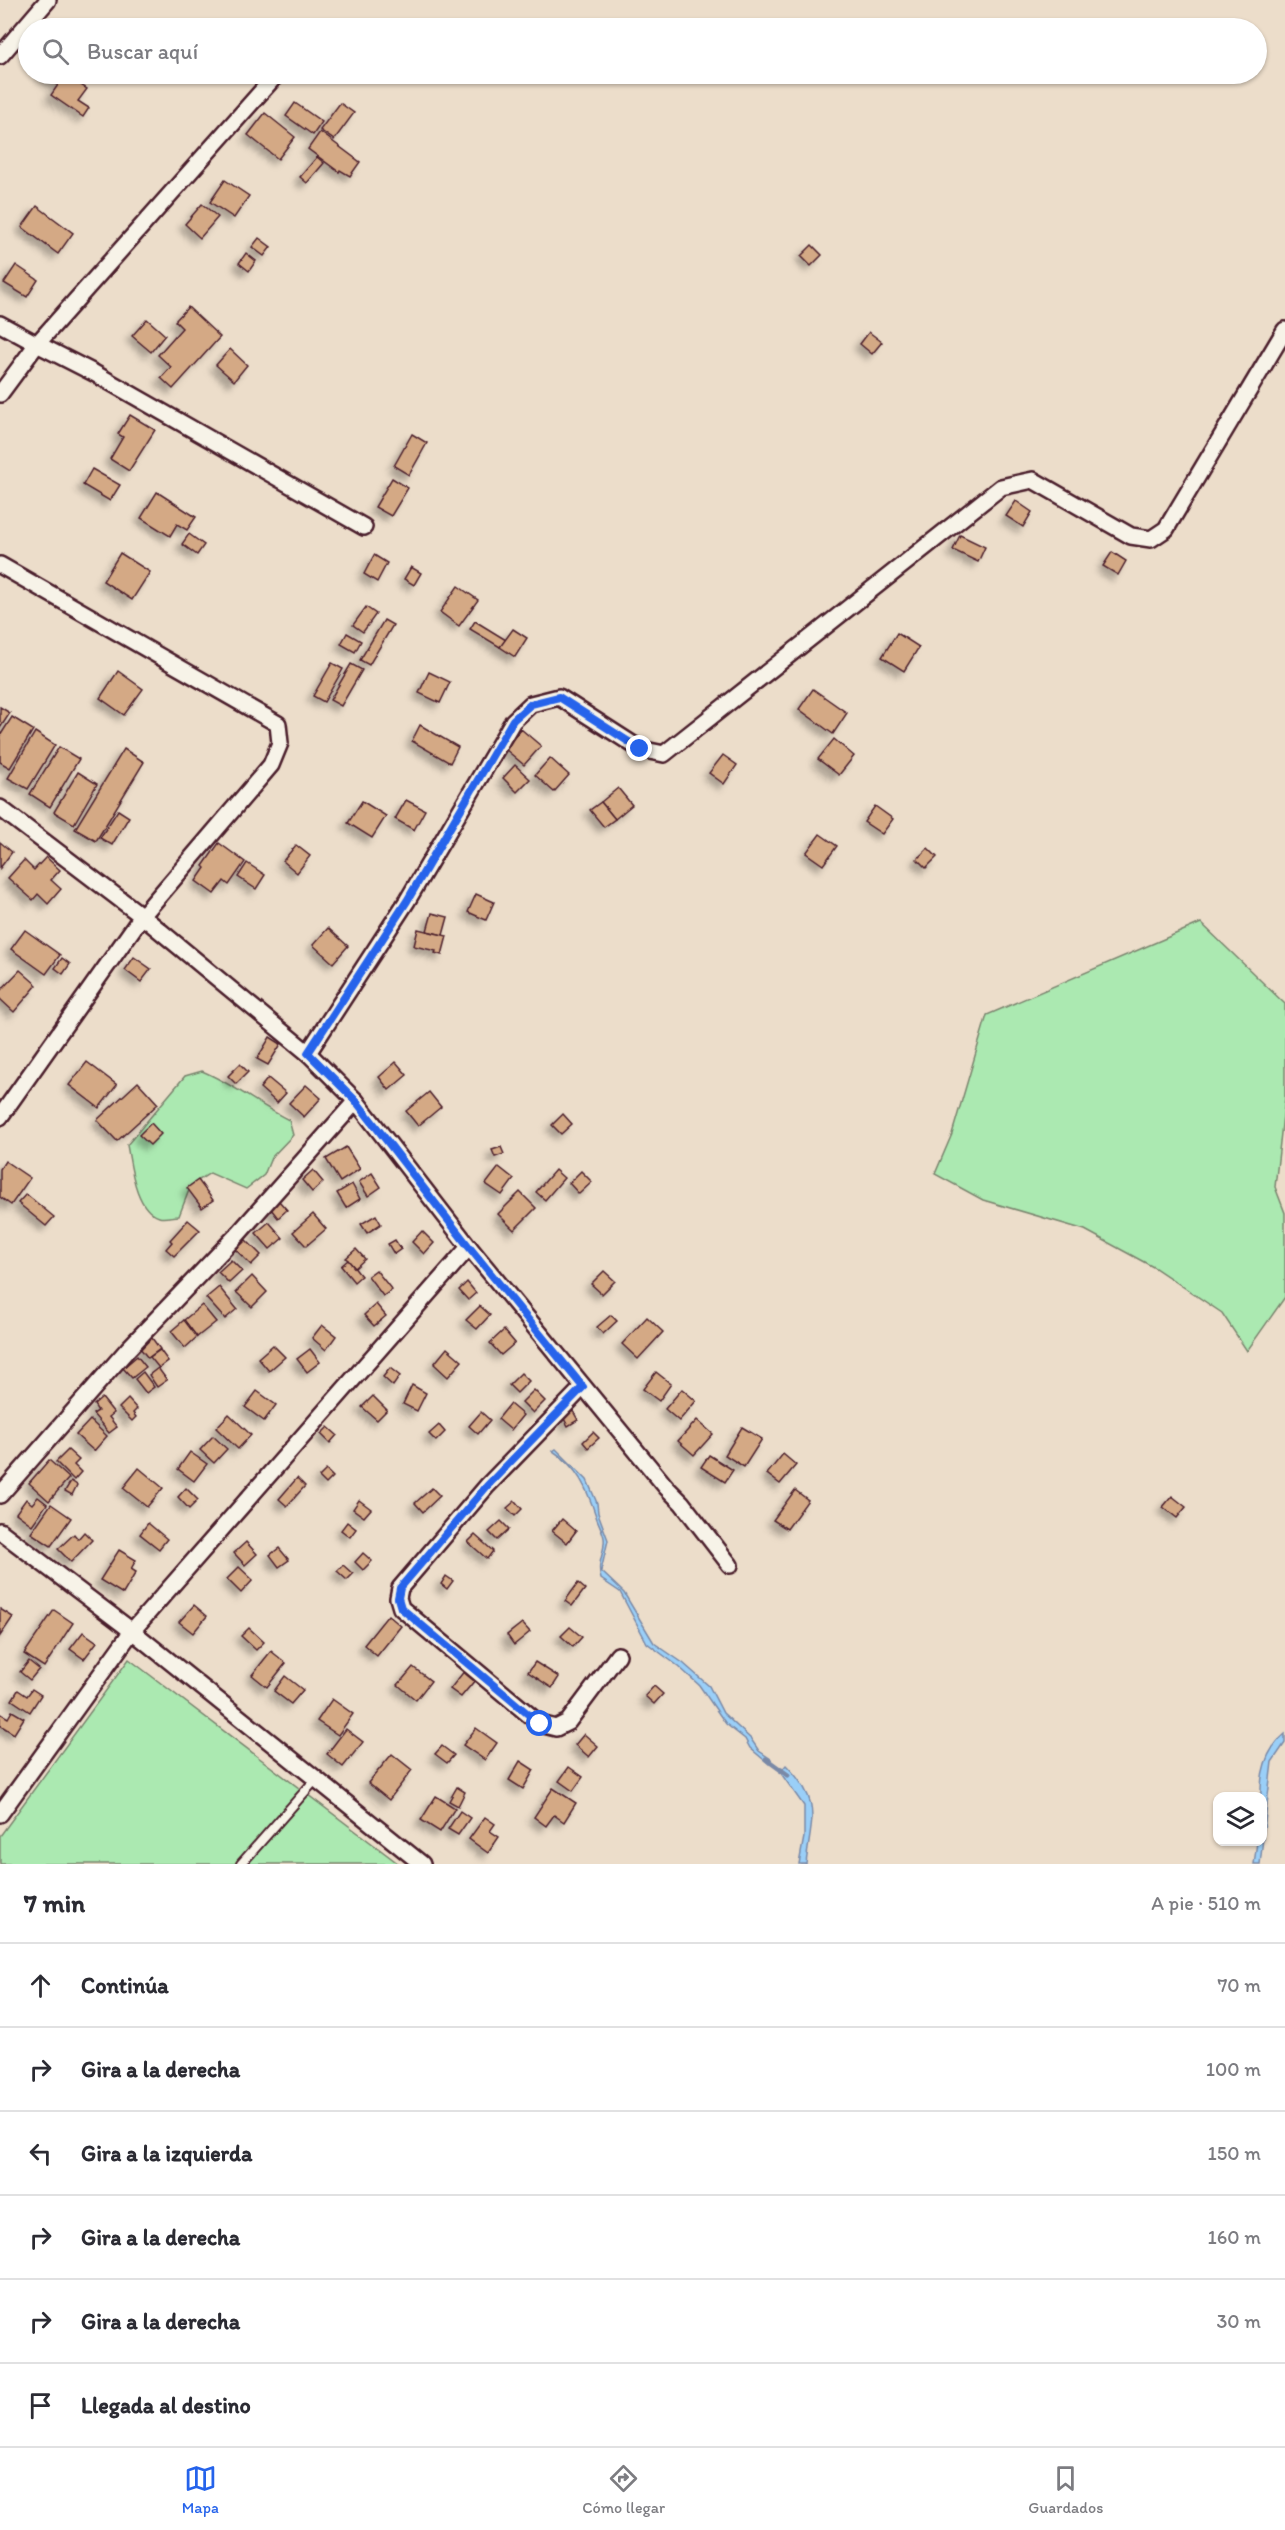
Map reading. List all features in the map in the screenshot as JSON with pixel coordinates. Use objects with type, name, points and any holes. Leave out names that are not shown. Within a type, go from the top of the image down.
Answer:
[{"type":"street","points":[[33,18],[48,0]]},
{"type":"street","points":[[0,56],[18,35]]},
{"type":"street","points":[[0,394],[37,344],[268,84]]},
{"type":"street","points":[[0,324],[94,373],[364,527]]},
{"type":"street","points":[[308,1053],[407,901],[513,720],[531,704],[559,697],[640,749],[663,754],[1000,487],[1033,480],[1131,536],[1151,539],[1166,529],[1285,330]]},
{"type":"street","points":[[0,565],[278,724],[280,743],[271,765],[142,916],[0,1117]]},
{"type":"street","points":[[0,808],[142,916],[308,1053],[356,1101],[469,1247],[666,1487],[682,1503],[730,1565]]},
{"type":"street","points":[[0,1495],[128,1349],[238,1234],[356,1101]]},
{"type":"street","points":[[0,1814],[132,1631],[469,1247]]},
{"type":"street","points":[[583,1387],[487,1486],[400,1588],[398,1598],[401,1608],[540,1724],[556,1728],[568,1722],[618,1656]]},
{"type":"street","points":[[0,1531],[132,1631],[422,1864]]},
{"type":"lane","points":[[241,1864],[316,1779]]},
{"type":"green space","points":[[1201,923],[1285,1004],[1285,1097],[1275,1187],[1285,1213],[1285,1297],[1247,1351],[1222,1313],[1155,1268],[1085,1230],[983,1200],[935,1174],[952,1134],[987,1015]]},
{"type":"green space","points":[[202,1071],[289,1120],[293,1135],[271,1158],[264,1175],[246,1189],[210,1173],[191,1185],[179,1216],[159,1217],[144,1206],[139,1196],[127,1145],[185,1076]]},
{"type":"green space","points":[[129,1659],[399,1864],[0,1864],[0,1836]]},
{"type":"water","points":[[556,1449],[587,1480],[597,1503],[598,1513],[608,1540],[601,1571],[624,1593],[654,1643],[683,1663],[709,1686],[723,1713],[751,1739],[759,1751],[771,1759],[769,1764],[750,1748],[745,1739],[726,1724],[699,1685],[647,1643],[620,1592],[601,1579],[600,1567],[604,1543],[603,1533],[580,1479],[569,1464],[553,1451]]},
{"type":"water","points":[[1285,1734],[1285,1743],[1272,1762],[1267,1804],[1267,1792],[1261,1792],[1261,1784],[1267,1757]]},
{"type":"water","points":[[786,1765],[798,1778],[810,1801],[812,1822],[806,1864],[799,1864],[804,1837],[804,1806],[780,1772]]},
{"type":"water","points":[[1256,1846],[1262,1846],[1260,1864],[1254,1864]]},
{"type":"building","points":[[56,84],[80,84],[87,89],[78,101],[89,108],[83,117],[51,95],[58,85]]},
{"type":"building","points":[[295,103],[322,122],[313,135],[286,116]]},
{"type":"building","points":[[340,103],[354,113],[334,140],[320,130]]},
{"type":"building","points":[[265,113],[295,137],[278,159],[248,135]]},
{"type":"building","points":[[320,132],[360,162],[350,176],[340,170],[339,172],[308,149]]},
{"type":"building","points":[[317,157],[324,163],[307,183],[300,177]]},
{"type":"building","points":[[225,180],[249,196],[234,218],[210,202]]},
{"type":"building","points":[[202,204],[218,217],[200,238],[185,224]]},
{"type":"building","points":[[37,206],[73,233],[58,254],[22,227]]},
{"type":"building","points":[[259,238],[271,247],[264,256],[252,247]]},
{"type":"building","points":[[812,245],[822,255],[811,266],[801,256]]},
{"type":"building","points":[[246,253],[256,261],[249,271],[239,263]]},
{"type":"building","points":[[16,265],[38,280],[27,297],[4,283]]},
{"type":"building","points":[[188,307],[220,337],[173,389],[161,378],[171,367],[158,355],[182,328],[175,321]]},
{"type":"building","points":[[147,319],[165,335],[151,352],[132,336]]},
{"type":"building","points":[[869,332],[882,342],[872,354],[860,344]]},
{"type":"building","points":[[230,349],[247,365],[234,381],[216,365]]},
{"type":"building","points":[[130,415],[155,430],[129,471],[110,459],[123,437],[118,434]]},
{"type":"building","points":[[412,434],[427,443],[409,475],[394,466]]},
{"type":"building","points":[[92,469],[120,485],[110,501],[83,485]]},
{"type":"building","points":[[392,478],[408,488],[391,516],[375,507]]},
{"type":"building","points":[[157,492],[196,517],[187,530],[177,524],[170,536],[141,518]]},
{"type":"building","points":[[1016,501],[1032,512],[1023,527],[1006,516]]},
{"type":"building","points":[[189,534],[204,545],[197,555],[182,544]]},
{"type":"building","points":[[960,535],[985,547],[978,562],[953,550]]},
{"type":"building","points":[[1112,552],[1126,561],[1118,575],[1103,566]]},
{"type":"building","points":[[120,553],[150,572],[132,600],[103,581]]},
{"type":"building","points":[[374,555],[387,563],[377,582],[364,574]]},
{"type":"building","points":[[411,567],[421,573],[414,585],[404,579]]},
{"type":"building","points":[[458,586],[478,600],[459,626],[440,612]]},
{"type":"building","points":[[366,607],[376,614],[363,632],[353,625]]},
{"type":"building","points":[[384,620],[393,625],[369,665],[360,660]]},
{"type":"building","points":[[475,621],[506,640],[500,647],[470,629]]},
{"type":"building","points":[[513,629],[527,638],[515,657],[500,647]]},
{"type":"building","points":[[347,633],[361,641],[355,652],[341,644]]},
{"type":"building","points":[[897,633],[919,647],[904,671],[882,657]]},
{"type":"building","points":[[332,663],[343,669],[324,702],[313,696]]},
{"type":"building","points":[[351,664],[362,670],[341,706],[330,700]]},
{"type":"building","points":[[118,671],[143,689],[124,715],[100,698]]},
{"type":"building","points":[[429,672],[450,682],[440,703],[419,693]]},
{"type":"building","points":[[813,689],[847,713],[833,734],[799,709]]},
{"type":"building","points":[[0,707],[10,713],[0,728]]},
{"type":"building","points":[[12,717],[33,730],[10,768],[0,762],[0,736]]},
{"type":"building","points":[[420,725],[458,747],[450,763],[412,741]]},
{"type":"building","points":[[521,729],[541,746],[524,765],[505,749]]},
{"type":"building","points":[[35,732],[55,745],[28,789],[8,778]]},
{"type":"building","points":[[834,739],[854,756],[839,775],[818,759]]},
{"type":"building","points":[[59,747],[79,759],[50,807],[30,794]]},
{"type":"building","points":[[124,749],[144,762],[96,841],[75,829]]},
{"type":"building","points":[[723,755],[737,765],[724,784],[709,773]]},
{"type":"building","points":[[550,758],[569,775],[554,792],[535,775]]},
{"type":"building","points":[[515,765],[530,779],[517,792],[503,778]]},
{"type":"building","points":[[78,772],[97,784],[74,824],[54,812]]},
{"type":"building","points":[[618,788],[632,805],[615,819],[601,802]]},
{"type":"building","points":[[406,800],[425,810],[414,830],[395,819]]},
{"type":"building","points":[[362,801],[386,816],[372,838],[348,823]]},
{"type":"building","points":[[601,802],[615,819],[604,827],[590,810]]},
{"type":"building","points":[[875,806],[893,819],[882,834],[864,822]]},
{"type":"building","points":[[118,810],[129,817],[112,845],[100,838]]},
{"type":"building","points":[[820,834],[837,846],[823,865],[806,853]]},
{"type":"building","points":[[0,842],[12,852],[0,868]]},
{"type":"building","points":[[219,843],[245,862],[229,885],[224,881],[214,894],[196,881]]},
{"type":"building","points":[[296,845],[310,856],[297,873],[283,861]]},
{"type":"building","points":[[928,848],[937,857],[926,868],[917,859]]},
{"type":"building","points":[[46,857],[60,870],[51,880],[61,889],[48,904],[38,894],[33,900],[8,878],[24,860],[34,870]]},
{"type":"building","points":[[247,863],[265,875],[256,889],[238,877]]},
{"type":"building","points":[[476,894],[494,902],[486,920],[468,912]]},
{"type":"building","points":[[432,913],[448,917],[443,935],[427,931]]},
{"type":"building","points":[[328,928],[348,946],[333,963],[313,945]]},
{"type":"building","points":[[418,929],[447,936],[442,955],[435,953],[436,951],[414,946]]},
{"type":"building","points":[[25,930],[60,955],[46,974],[11,949]]},
{"type":"building","points":[[134,957],[151,969],[141,982],[125,970]]},
{"type":"building","points":[[62,958],[70,964],[63,974],[55,968]]},
{"type":"building","points":[[20,970],[37,985],[14,1012],[0,999],[0,991]]},
{"type":"building","points":[[270,1037],[281,1044],[268,1065],[257,1059]]},
{"type":"building","points":[[87,1062],[117,1085],[99,1108],[69,1085]]},
{"type":"building","points":[[396,1062],[407,1075],[389,1090],[379,1077]]},
{"type":"building","points":[[240,1064],[248,1072],[236,1084],[228,1076]]},
{"type":"building","points":[[268,1078],[286,1093],[277,1103],[260,1088]]},
{"type":"building","points":[[138,1082],[158,1104],[117,1141],[97,1120]]},
{"type":"building","points":[[306,1085],[321,1098],[304,1117],[289,1103]]},
{"type":"building","points":[[429,1092],[441,1107],[418,1126],[406,1111]]},
{"type":"building","points":[[563,1114],[572,1124],[561,1134],[552,1125]]},
{"type":"building","points":[[151,1123],[161,1134],[150,1145],[139,1135]]},
{"type":"building","points":[[346,1147],[360,1169],[340,1182],[326,1159]]},
{"type":"building","points":[[501,1147],[504,1154],[495,1157],[492,1150]]},
{"type":"building","points":[[5,1161],[30,1178],[11,1205],[0,1197],[0,1169]]},
{"type":"building","points":[[499,1167],[514,1179],[502,1195],[486,1184]]},
{"type":"building","points":[[313,1170],[323,1182],[312,1192],[302,1180]]},
{"type":"building","points":[[555,1170],[564,1178],[545,1200],[536,1192]]},
{"type":"building","points":[[581,1171],[592,1182],[579,1194],[569,1183]]},
{"type":"building","points":[[372,1173],[381,1187],[368,1196],[359,1182]]},
{"type":"building","points":[[198,1180],[213,1200],[202,1208],[187,1188]]},
{"type":"building","points":[[352,1184],[360,1199],[346,1208],[337,1193]]},
{"type":"building","points":[[520,1192],[536,1208],[514,1230],[498,1214]]},
{"type":"building","points":[[26,1194],[54,1217],[46,1226],[18,1203]]},
{"type":"building","points":[[279,1201],[287,1210],[278,1218],[271,1209]]},
{"type":"building","points":[[313,1214],[326,1229],[306,1246],[293,1232]]},
{"type":"building","points":[[376,1215],[381,1224],[367,1233],[361,1224]]},
{"type":"building","points":[[188,1220],[200,1230],[174,1256],[166,1249],[172,1242],[170,1240]]},
{"type":"building","points":[[269,1222],[283,1238],[270,1249],[256,1233]]},
{"type":"building","points":[[422,1231],[434,1243],[424,1254],[412,1242]]},
{"type":"building","points":[[246,1240],[261,1255],[251,1265],[236,1250]]},
{"type":"building","points":[[395,1240],[401,1249],[394,1254],[388,1244]]},
{"type":"building","points":[[356,1249],[365,1259],[355,1268],[346,1258]]},
{"type":"building","points":[[231,1260],[242,1271],[229,1283],[218,1272]]},
{"type":"building","points":[[348,1260],[361,1276],[354,1282],[341,1266]]},
{"type":"building","points":[[376,1270],[392,1290],[383,1296],[368,1276]]},
{"type":"building","points":[[604,1271],[615,1281],[602,1294],[591,1284]]},
{"type":"building","points":[[252,1276],[267,1292],[252,1307],[236,1292]]},
{"type":"building","points":[[467,1282],[476,1293],[468,1300],[459,1290]]},
{"type":"building","points":[[219,1287],[237,1309],[225,1319],[206,1298]]},
{"type":"building","points":[[376,1304],[386,1316],[374,1326],[364,1315]]},
{"type":"building","points":[[202,1305],[216,1322],[197,1337],[184,1320]]},
{"type":"building","points":[[480,1306],[490,1315],[477,1329],[466,1320]]},
{"type":"building","points":[[611,1315],[617,1321],[603,1334],[597,1327]]},
{"type":"building","points":[[647,1317],[663,1332],[638,1359],[622,1344]]},
{"type":"building","points":[[184,1320],[197,1337],[185,1348],[171,1331]]},
{"type":"building","points":[[322,1325],[336,1336],[326,1350],[312,1338]]},
{"type":"building","points":[[504,1330],[515,1343],[501,1355],[490,1343]]},
{"type":"building","points":[[152,1338],[160,1349],[148,1358],[140,1348]]},
{"type":"building","points":[[273,1345],[285,1357],[269,1371],[258,1358]]},
{"type":"building","points":[[447,1348],[462,1361],[448,1377],[434,1364]]},
{"type":"building","points":[[310,1349],[320,1362],[307,1372],[297,1359]]},
{"type":"building","points":[[160,1350],[168,1361],[159,1368],[150,1357]]},
{"type":"building","points":[[137,1356],[146,1367],[132,1378],[123,1368]]},
{"type":"building","points":[[158,1368],[167,1380],[157,1387],[149,1375]]},
{"type":"building","points":[[390,1368],[400,1376],[393,1386],[383,1377]]},
{"type":"building","points":[[143,1372],[154,1387],[146,1393],[135,1379]]},
{"type":"building","points":[[656,1372],[671,1384],[659,1401],[643,1389]]},
{"type":"building","points":[[521,1373],[529,1381],[517,1393],[509,1385]]},
{"type":"building","points":[[412,1385],[426,1393],[417,1411],[403,1404]]},
{"type":"building","points":[[682,1389],[696,1401],[679,1421],[665,1409]]},
{"type":"building","points":[[534,1390],[545,1401],[533,1413],[522,1402]]},
{"type":"building","points":[[257,1391],[276,1405],[264,1421],[245,1407]]},
{"type":"building","points":[[373,1396],[387,1410],[377,1420],[362,1407]]},
{"type":"building","points":[[102,1398],[114,1413],[109,1417],[117,1427],[109,1433],[93,1414],[98,1411],[94,1405]]},
{"type":"building","points":[[128,1399],[137,1409],[133,1413],[136,1417],[132,1421],[119,1408]]},
{"type":"building","points":[[510,1404],[523,1415],[511,1430],[498,1419]]},
{"type":"building","points":[[573,1411],[578,1420],[568,1426],[563,1417]]},
{"type":"building","points":[[481,1412],[490,1420],[478,1434],[469,1426]]},
{"type":"building","points":[[229,1414],[251,1435],[238,1449],[216,1428]]},
{"type":"building","points":[[90,1420],[107,1436],[94,1451],[76,1435]]},
{"type":"building","points":[[697,1420],[713,1434],[694,1455],[678,1441]]},
{"type":"building","points":[[439,1425],[445,1432],[436,1441],[429,1434]]},
{"type":"building","points":[[328,1427],[337,1435],[330,1443],[321,1434]]},
{"type":"building","points":[[742,1427],[762,1439],[744,1467],[725,1455]]},
{"type":"building","points":[[593,1432],[599,1438],[588,1448],[583,1442]]},
{"type":"building","points":[[213,1436],[227,1449],[214,1463],[200,1450]]},
{"type":"building","points":[[68,1450],[79,1460],[74,1465],[81,1472],[74,1480],[56,1462]]},
{"type":"building","points":[[190,1452],[207,1464],[194,1481],[178,1469]]},
{"type":"building","points":[[783,1454],[796,1465],[780,1484],[767,1474]]},
{"type":"building","points":[[709,1455],[733,1470],[725,1482],[701,1467]]},
{"type":"building","points":[[49,1460],[69,1478],[49,1501],[29,1483]]},
{"type":"building","points":[[139,1468],[163,1488],[147,1507],[123,1488]]},
{"type":"building","points":[[326,1470],[333,1477],[326,1484],[319,1477]]},
{"type":"building","points":[[297,1478],[305,1486],[287,1506],[279,1499]]},
{"type":"building","points":[[71,1481],[77,1485],[72,1495],[65,1491]]},
{"type":"building","points":[[186,1488],[198,1500],[189,1509],[178,1497]]},
{"type":"building","points":[[432,1488],[440,1496],[423,1512],[415,1503]]},
{"type":"building","points":[[795,1490],[808,1500],[787,1529],[773,1520]]},
{"type":"building","points":[[1172,1496],[1186,1507],[1177,1518],[1163,1507]]},
{"type":"building","points":[[38,1497],[47,1504],[32,1525],[16,1513],[26,1499],[32,1504]]},
{"type":"building","points":[[359,1500],[371,1509],[364,1517],[353,1509]]},
{"type":"building","points":[[515,1501],[522,1509],[515,1516],[507,1508]]},
{"type":"building","points":[[51,1504],[71,1518],[51,1546],[31,1533]]},
{"type":"building","points":[[562,1519],[576,1531],[567,1543],[552,1531]]},
{"type":"building","points":[[501,1521],[509,1529],[497,1540],[489,1532]]},
{"type":"building","points":[[347,1522],[356,1529],[350,1537],[341,1530]]},
{"type":"building","points":[[148,1523],[167,1539],[159,1549],[140,1534]]},
{"type":"building","points":[[84,1532],[92,1540],[71,1562],[58,1549],[74,1534],[78,1539]]},
{"type":"building","points":[[475,1535],[493,1551],[487,1559],[468,1542]]},
{"type":"building","points":[[246,1542],[257,1554],[245,1565],[234,1553]]},
{"type":"building","points":[[279,1548],[289,1560],[279,1567],[270,1555]]},
{"type":"building","points":[[119,1550],[136,1560],[131,1569],[136,1572],[123,1594],[100,1580]]},
{"type":"building","points":[[363,1553],[372,1561],[363,1570],[355,1562]]},
{"type":"building","points":[[343,1565],[353,1574],[347,1580],[337,1571]]},
{"type":"building","points":[[239,1567],[253,1580],[241,1593],[227,1579]]},
{"type":"building","points":[[446,1576],[453,1581],[447,1589],[441,1584]]},
{"type":"building","points":[[578,1583],[585,1589],[572,1606],[565,1601]]},
{"type":"building","points":[[194,1605],[207,1616],[193,1633],[179,1622]]},
{"type":"building","points":[[0,1609],[13,1617],[0,1636]]},
{"type":"building","points":[[54,1610],[73,1623],[44,1667],[24,1654]]},
{"type":"building","points":[[388,1615],[401,1626],[377,1656],[364,1645]]},
{"type":"building","points":[[522,1623],[530,1632],[514,1645],[507,1635]]},
{"type":"building","points":[[570,1627],[582,1637],[573,1647],[561,1636]]},
{"type":"building","points":[[249,1628],[264,1642],[256,1650],[241,1636]]},
{"type":"building","points":[[83,1632],[97,1642],[84,1659],[70,1649]]},
{"type":"building","points":[[271,1651],[286,1663],[267,1687],[252,1675]]},
{"type":"building","points":[[29,1661],[39,1669],[30,1680],[20,1672]]},
{"type":"building","points":[[535,1662],[559,1677],[552,1688],[528,1672]]},
{"type":"building","points":[[413,1667],[431,1681],[416,1700],[398,1685]]},
{"type":"building","points":[[465,1670],[476,1679],[461,1697],[450,1689]]},
{"type":"building","points":[[285,1676],[303,1690],[291,1704],[274,1691]]},
{"type":"building","points":[[654,1686],[663,1694],[654,1704],[645,1696]]},
{"type":"building","points":[[32,1689],[41,1695],[30,1712],[12,1700],[18,1690],[27,1696]]},
{"type":"building","points":[[332,1699],[353,1714],[338,1735],[317,1721]]},
{"type":"building","points":[[12,1711],[24,1718],[14,1734],[0,1725],[0,1713],[8,1718]]},
{"type":"building","points":[[476,1728],[497,1743],[485,1760],[463,1745]]},
{"type":"building","points":[[346,1729],[363,1742],[343,1767],[327,1754]]},
{"type":"building","points":[[584,1734],[598,1746],[589,1757],[575,1745]]},
{"type":"building","points":[[442,1746],[454,1755],[447,1763],[435,1754]]},
{"type":"building","points":[[392,1754],[412,1770],[389,1800],[368,1783]]},
{"type":"building","points":[[520,1761],[534,1770],[523,1789],[509,1780]]},
{"type":"building","points":[[569,1767],[583,1777],[573,1791],[559,1781]]},
{"type":"building","points":[[457,1787],[465,1792],[458,1806],[449,1801]]},
{"type":"building","points":[[553,1788],[576,1803],[564,1822],[554,1815],[546,1826],[534,1817]]},
{"type":"building","points":[[436,1796],[455,1808],[440,1832],[421,1820]]},
{"type":"building","points":[[460,1811],[470,1818],[458,1835],[448,1829]]},
{"type":"building","points":[[485,1817],[495,1824],[490,1831],[499,1837],[488,1853],[469,1839]]},
{"type":"waterway","points":[[766,1759],[788,1775]]},
{"type":"route","points":[[540,1724],[401,1608],[398,1598],[400,1588],[487,1486],[583,1387],[469,1247],[356,1101],[308,1053],[407,901],[513,720],[531,704],[559,697],[640,749]]}]
